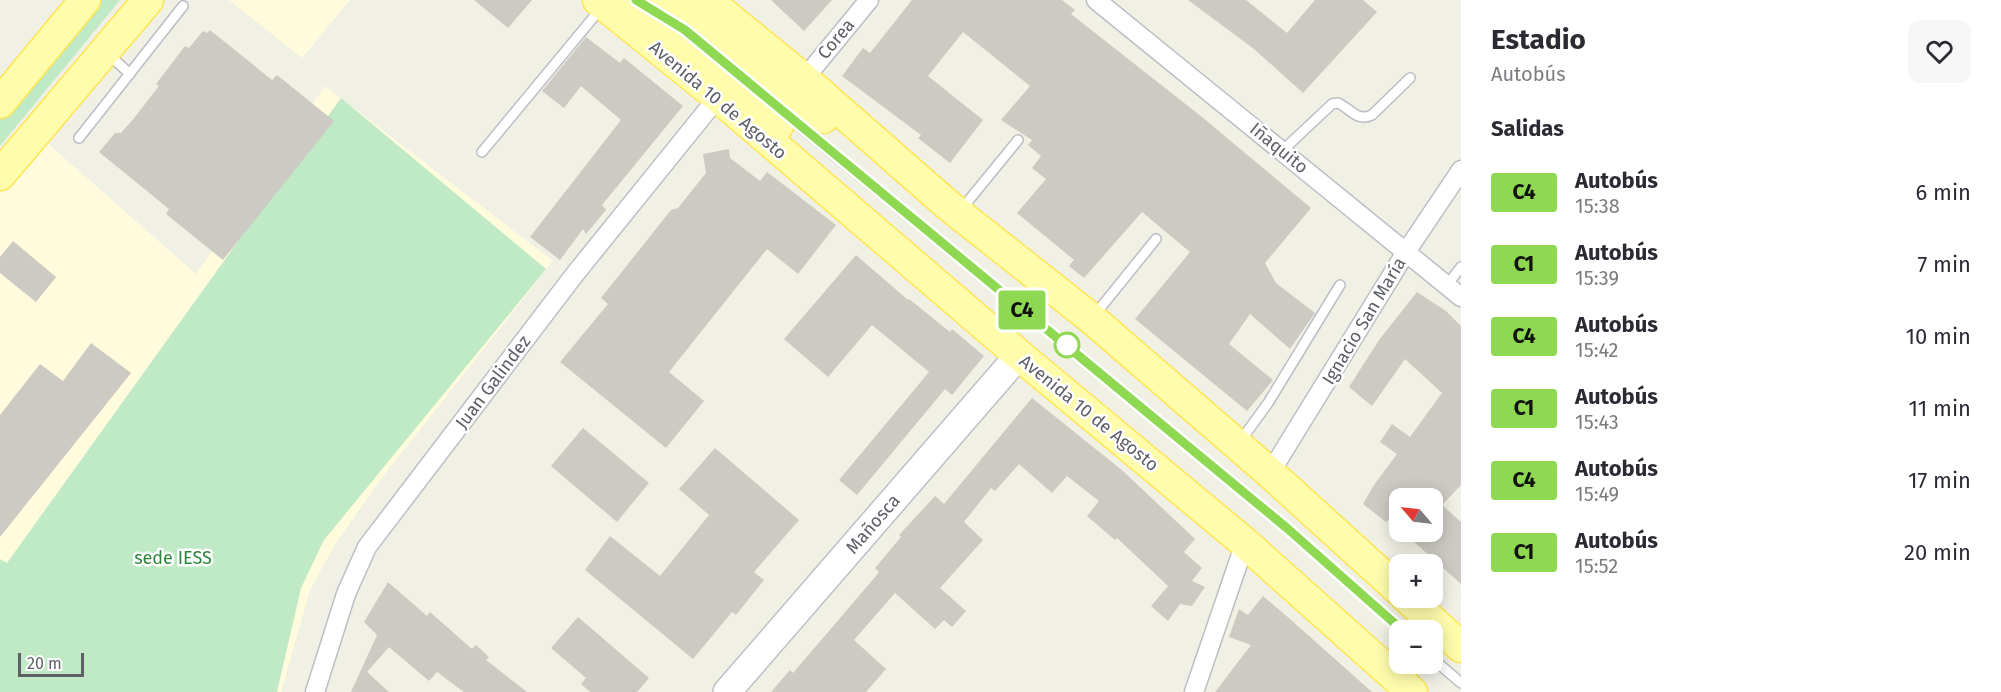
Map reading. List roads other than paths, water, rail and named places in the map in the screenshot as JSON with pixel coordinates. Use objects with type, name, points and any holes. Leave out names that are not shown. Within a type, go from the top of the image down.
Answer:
[{"type":"main road","points":[[0,103],[85,0]]},
{"type":"main road","points":[[0,175],[148,0]]},
{"type":"main road","points":[[637,0],[746,92],[909,262]]},
{"type":"main road","points":[[670,0],[758,73],[954,209]]},
{"type":"main road","points":[[707,0],[804,79],[954,209],[1092,318],[1270,473],[1389,581]]},
{"type":"main road","name":"Avenida 10 de Agosto","points":[[601,2],[718,97],[1019,356],[1245,543],[1412,692]]},
{"type":"main road","points":[[1418,608],[1461,647]]},
{"type":"street","name":"Corea","points":[[804,79],[869,0]]},
{"type":"street","name":"Iñaquito","points":[[1096,0],[1461,297]]},
{"type":"street","name":"Juan Galindez","points":[[315,692],[346,594],[367,547],[582,265],[718,97]]},
{"type":"street","name":"Ignacio San María","points":[[1270,473],[1406,252],[1461,170]]},
{"type":"street","name":"Mañosca","points":[[727,692],[1019,356]]},
{"type":"street","points":[[1194,692],[1245,543]]},
{"type":"lane","points":[[482,152],[601,2]]},
{"type":"lane","points":[[79,138],[183,6]]},
{"type":"lane","points":[[685,30],[767,99]]},
{"type":"lane","points":[[105,51],[130,74]]},
{"type":"lane","points":[[1282,151],[1332,105],[1338,103],[1358,117],[1365,118],[1372,115],[1410,78]]},
{"type":"lane","points":[[776,106],[1288,529],[1390,620]]},
{"type":"lane","points":[[954,209],[1018,140]]},
{"type":"lane","points":[[1092,318],[1156,239]]},
{"type":"lane","points":[[1447,285],[1461,267]]},
{"type":"lane","points":[[1238,445],[1268,403],[1340,285]]},
{"type":"lane","points":[[1443,667],[1461,683]]},
{"type":"park label","name":"sede IESS","points":[[173,558]]}]
